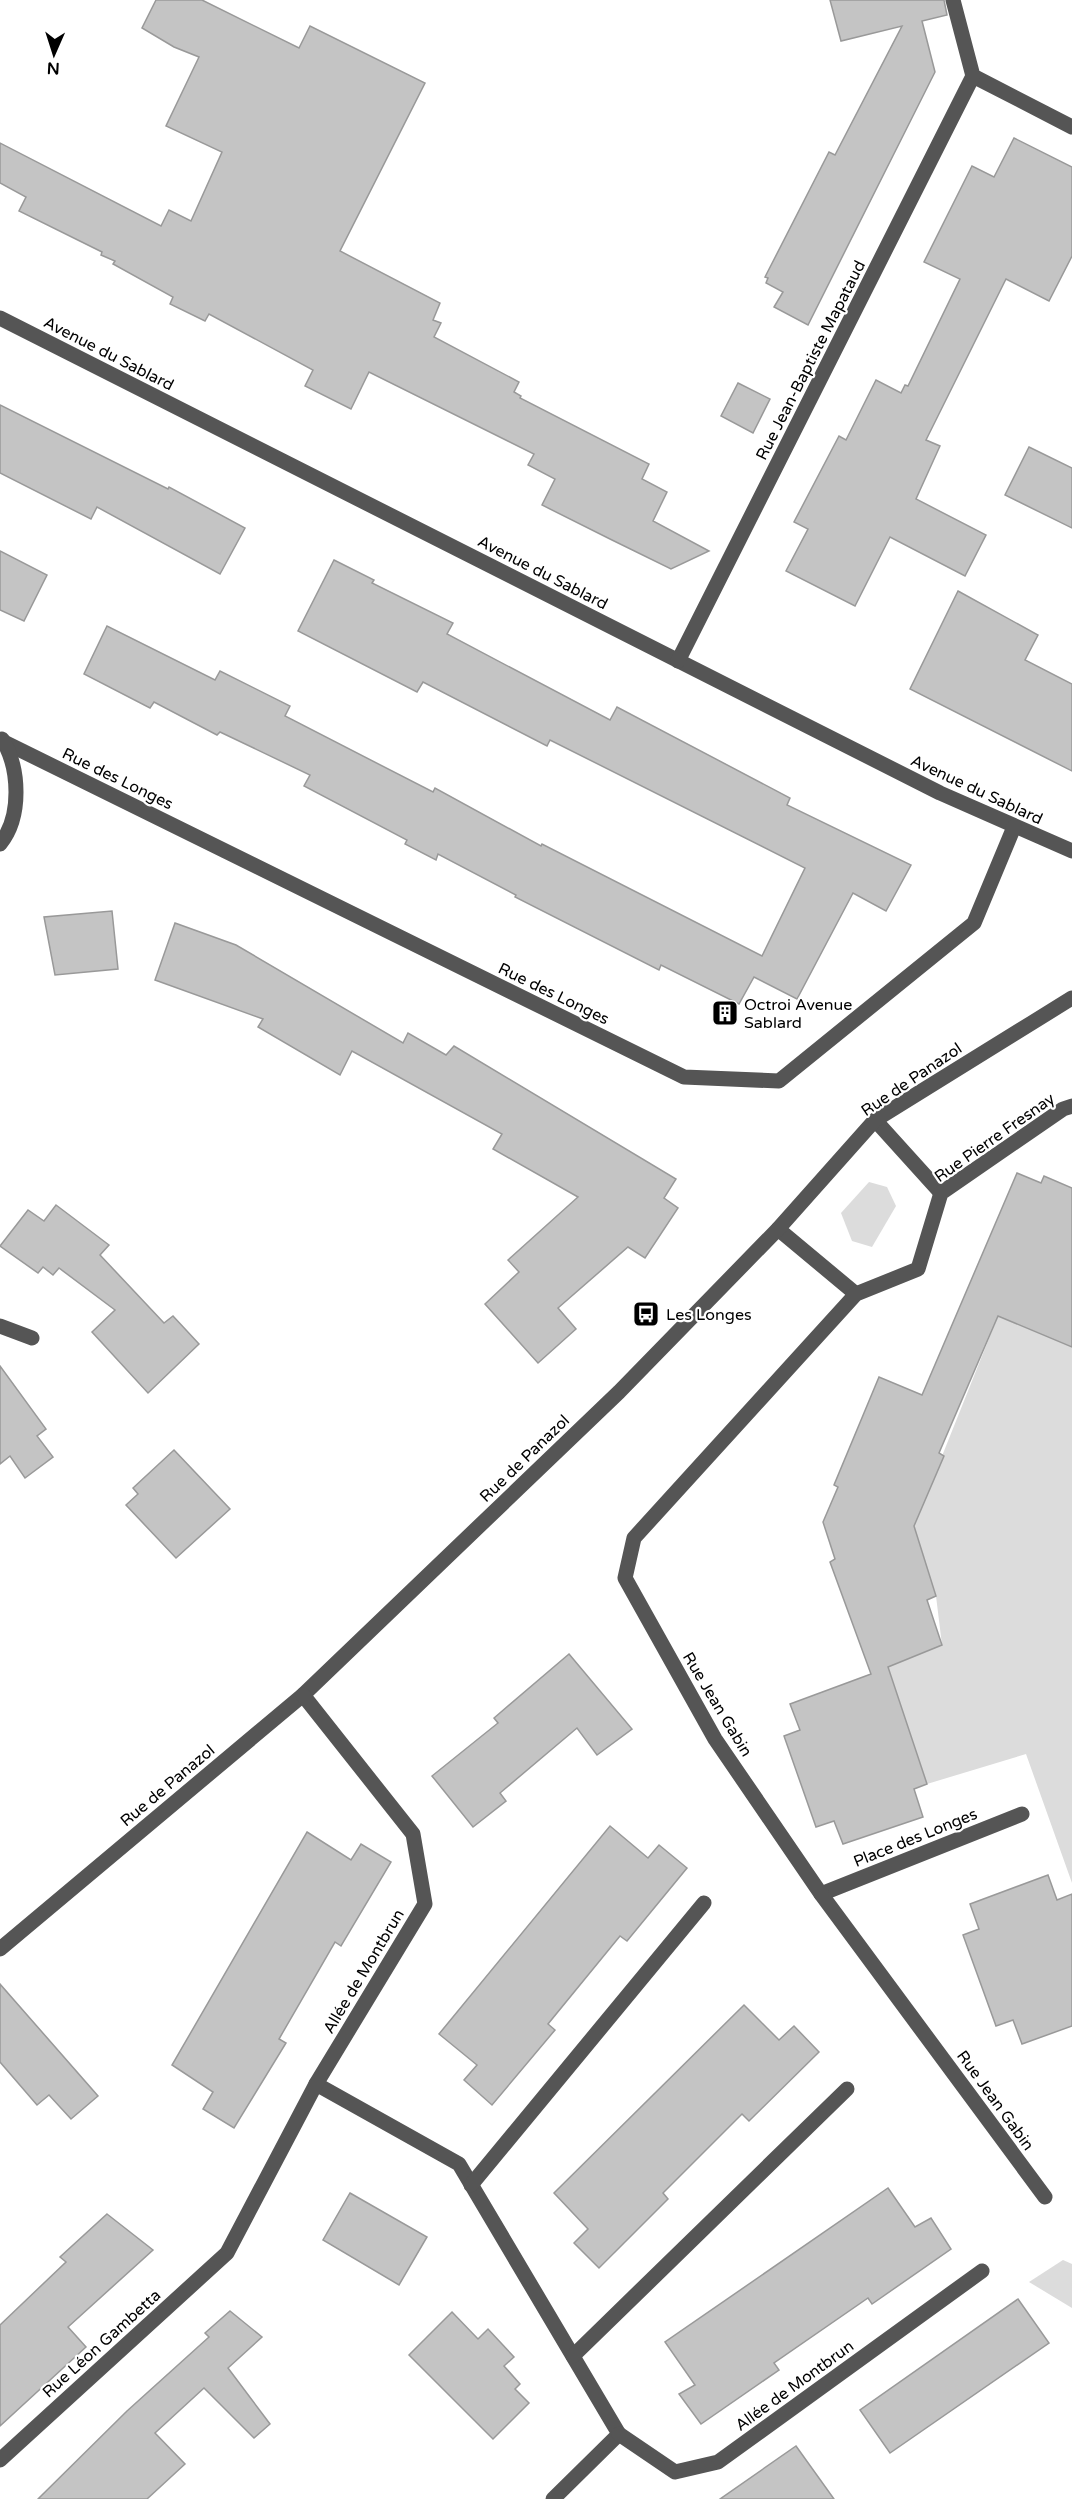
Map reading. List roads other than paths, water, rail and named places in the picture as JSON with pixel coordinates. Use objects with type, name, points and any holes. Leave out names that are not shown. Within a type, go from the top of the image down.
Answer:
[{"type":"street","points":[[953,0],[973,76],[1072,127]]},
{"type":"street","name":"Rue Jean-Baptiste Mapataud","points":[[678,661],[973,76]]},
{"type":"street","name":"Avenue du Sablard","points":[[0,318],[940,793],[1072,851]]},
{"type":"street","name":"Rue des Longes","points":[[2,739],[684,1077],[779,1081],[974,922],[1014,827]]},
{"type":"street","name":"Rue des Longes","points":[[0,844],[15,808],[15,773],[2,739]]},
{"type":"street","name":"Rue de Panazol","points":[[0,1949],[303,1695],[619,1392],[778,1229],[875,1120],[1072,998]]},
{"type":"street","name":"Rue Pierre Fresnay","points":[[918,1269],[941,1193],[1064,1109],[1072,1106]]},
{"type":"street","points":[[875,1120],[941,1193]]},
{"type":"street","points":[[778,1229],[856,1294]]},
{"type":"street","name":"Rue Jean Gabin","points":[[918,1269],[856,1294],[634,1538],[625,1578],[715,1738],[821,1894],[1045,2197]]},
{"type":"street","points":[[0,1326],[32,1338]]},
{"type":"street","name":"Allée de Montbrun","points":[[227,2253],[316,2084],[425,1904],[413,1834],[303,1695]]},
{"type":"street","name":"Place des Longes","points":[[821,1894],[1023,1814]]},
{"type":"street","points":[[471,2185],[704,1903]]},
{"type":"street","name":"Allée de Montbrun","points":[[316,2084],[459,2164],[619,2434],[675,2472],[718,2462],[982,2271]]},
{"type":"street","points":[[573,2356],[848,2089]]},
{"type":"street","name":"Rue Léon Gambetta","points":[[0,2460],[227,2253]]},
{"type":"street","points":[[553,2499],[619,2434]]},
{"type":"place","name":"Octroi Avenue Sablard","points":[[725,1013]]},
{"type":"place","name":"Les Longes","points":[[646,1314]]}]
